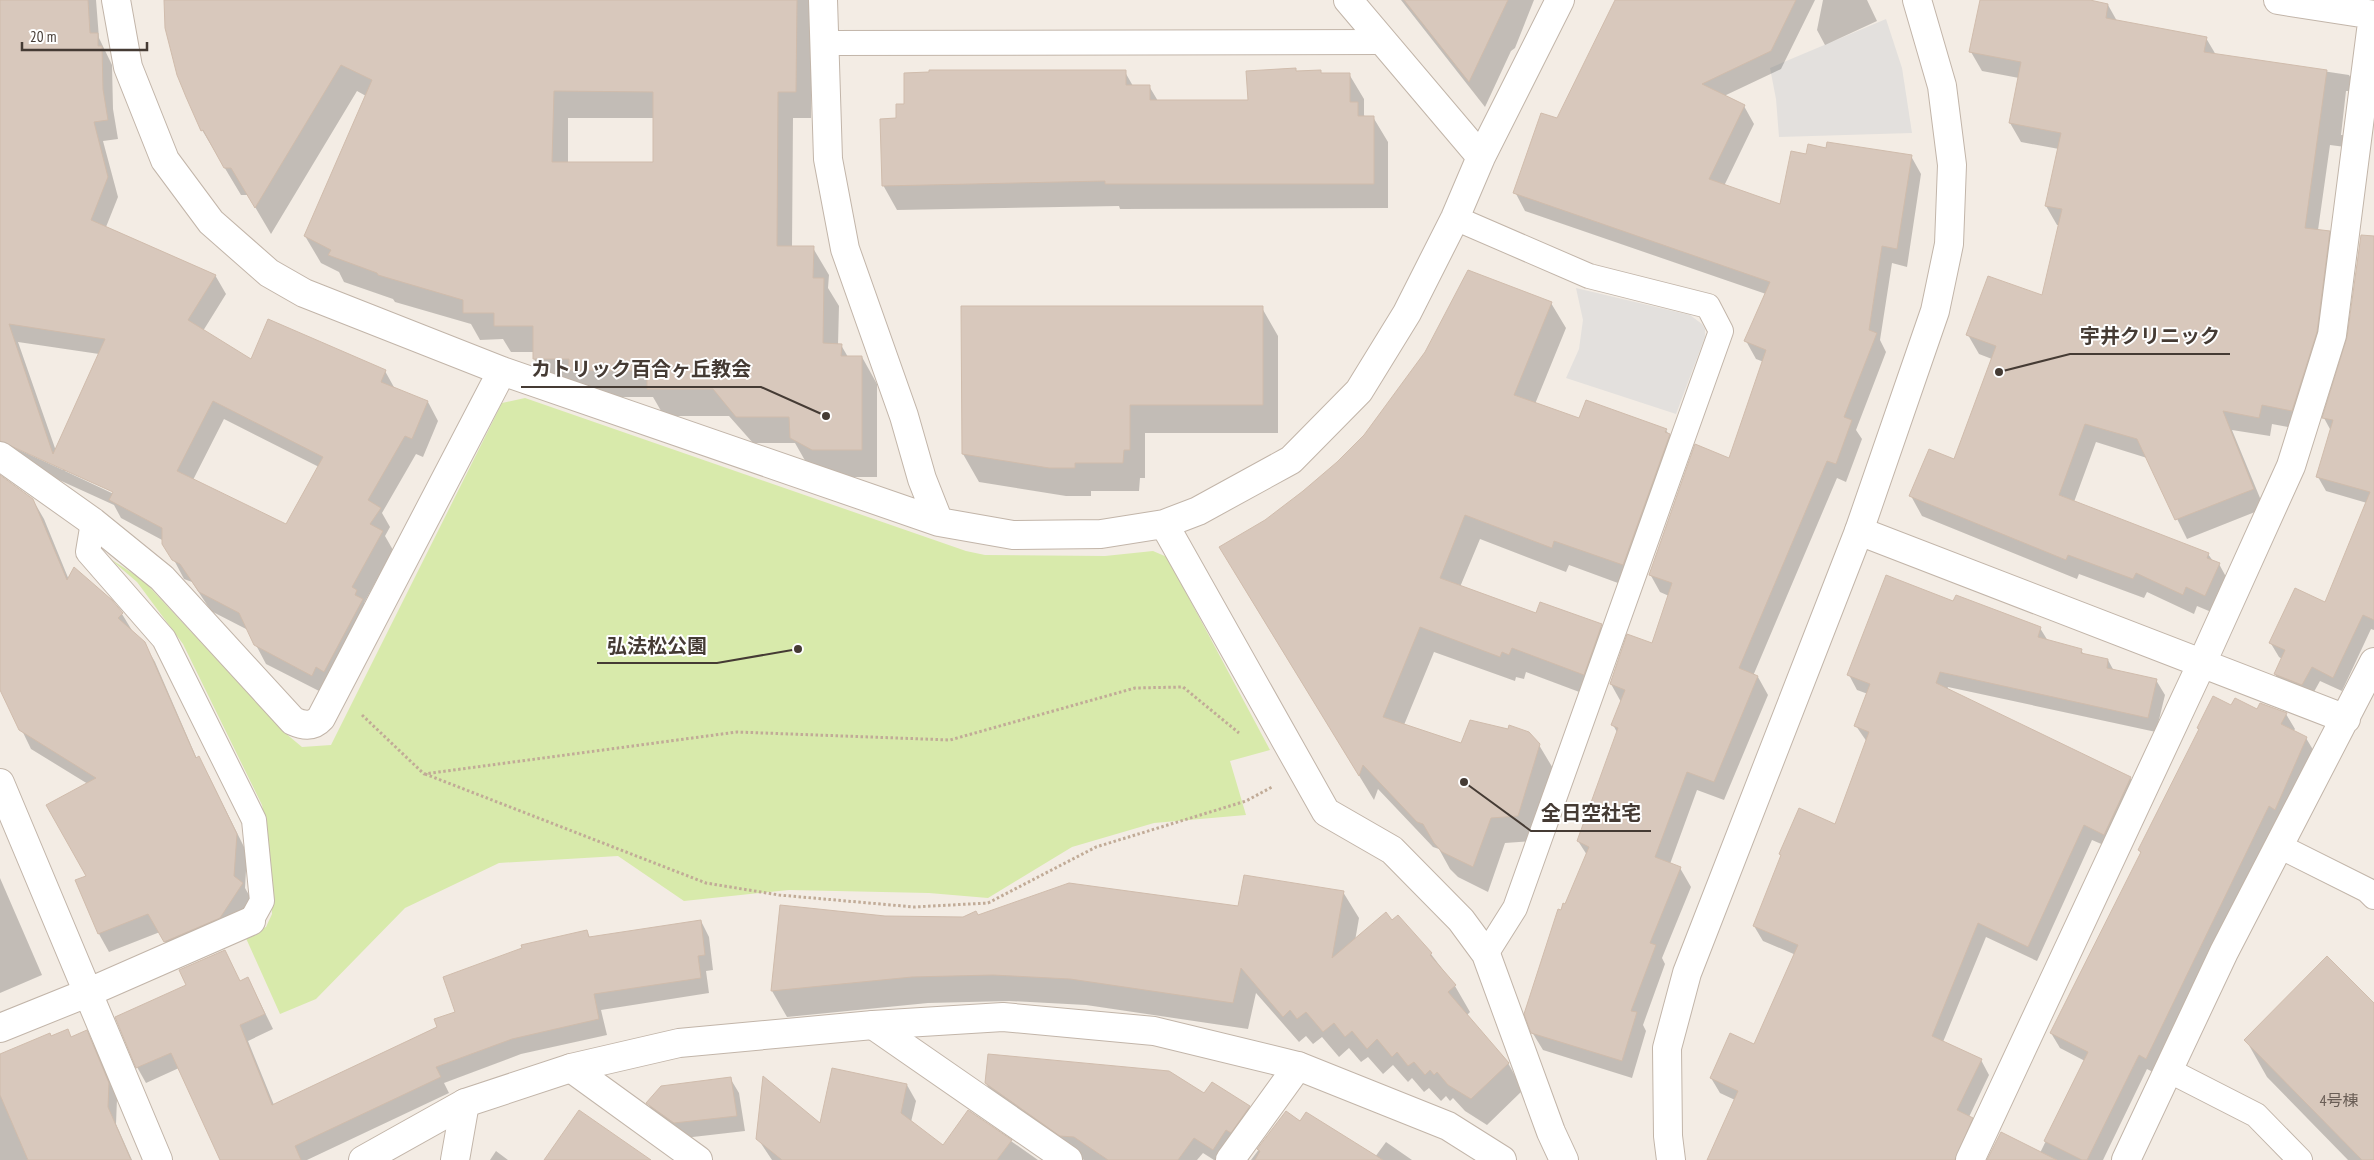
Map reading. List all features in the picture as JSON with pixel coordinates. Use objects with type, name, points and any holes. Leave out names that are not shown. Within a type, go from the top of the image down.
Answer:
[{"type":"street","points":[[116,0],[128,67],[165,160],[212,222],[269,273],[304,293],[502,371],[939,522],[1013,535],[1101,534],[1164,524],[1198,511],[1291,460],[1359,391],[1407,313],[1455,218],[1481,157],[1560,0]]},
{"type":"street","points":[[823,0],[828,159],[846,248],[904,416],[922,479],[939,522]]},
{"type":"street","points":[[1348,0],[1481,157]]},
{"type":"street","points":[[1671,1160],[1668,1136],[1667,1048],[1688,973],[1859,531],[1935,311],[1950,244],[1952,165],[1942,86],[1917,0]]},
{"type":"street","points":[[1970,1160],[2201,665],[2291,466],[2332,335],[2374,15],[2284,0]]},
{"type":"street","points":[[0,456],[93,522],[162,578],[293,721],[302,725],[313,725],[321,718],[502,371]]},
{"type":"street","points":[[1164,524],[1326,812],[1392,850],[1462,920],[1486,954],[1551,1132],[1564,1160]]},
{"type":"street","points":[[1859,531],[2201,665],[2346,719]]},
{"type":"street","points":[[2126,1160],[2224,952],[2374,662]]},
{"type":"street","points":[[0,783],[158,1160]]},
{"type":"street","points":[[0,1028],[87,993],[252,921]]},
{"type":"street","points":[[363,1160],[465,1103],[571,1068],[679,1044],[873,1025],[1003,1017],[1154,1031],[1298,1066],[1448,1126],[1502,1160]]},
{"type":"street","points":[[873,1025],[1068,1160]]},
{"type":"street","points":[[1230,1160],[1298,1066]]},
{"type":"street","points":[[571,1068],[698,1160]]},
{"type":"street","points":[[456,1160],[465,1103]]},
{"type":"lane","points":[[824,43],[1382,42]]},
{"type":"lane","points":[[1455,218],[1589,276],[1708,306],[1721,331],[1515,908],[1486,954]]},
{"type":"lane","points":[[93,522],[88,552],[164,639],[254,820],[262,901],[252,921]]},
{"type":"lane","points":[[2279,846],[2367,890],[2374,898]]},
{"type":"lane","points":[[2168,1070],[2256,1115],[2300,1160]]},
{"type":"path","points":[[424,774],[737,732],[950,740],[1135,688],[1183,687],[1242,735]]},
{"type":"path","points":[[361,714],[424,774],[706,883],[779,895],[914,907],[988,903],[1096,847],[1246,800],[1304,772]]},
{"type":"green space","points":[[525,398],[966,551],[985,555],[1105,556],[1153,551],[1167,557],[1270,750],[1230,761],[1246,815],[1154,823],[1072,847],[988,898],[929,893],[789,890],[684,901],[618,856],[499,863],[405,908],[316,999],[280,1014],[245,936],[266,927],[272,914],[267,831],[262,805],[183,644],[137,582],[109,558],[143,580],[284,732],[302,747],[331,745],[502,403]]},
{"type":"shaded area","points":[[1886,19],[1902,68],[1912,133],[1779,137],[1776,99],[1770,68]]},
{"type":"shaded area","points":[[1576,288],[1690,315],[1702,324],[1705,329],[1705,337],[1676,414],[1566,378],[1579,349],[1583,320]]},
{"type":"building","points":[[0,0],[88,0],[90,33],[98,33],[98,46],[102,46],[103,89],[108,120],[94,122],[108,177],[91,220],[216,275],[188,320],[251,359],[268,319],[386,370],[381,382],[428,401],[412,439],[405,436],[368,500],[381,508],[370,524],[383,531],[352,587],[357,590],[355,595],[363,599],[324,672],[316,667],[312,676],[254,645],[239,613],[199,592],[180,564],[172,560],[162,544],[162,528],[109,500],[113,492],[0,441]],"holes":[[[9,324],[105,339],[53,454]],[[213,401],[323,457],[286,524],[177,471]]]},
{"type":"building","points":[[164,0],[797,0],[796,92],[778,92],[777,246],[814,246],[813,278],[824,278],[823,343],[842,344],[841,356],[862,356],[862,450],[812,450],[790,438],[789,417],[736,417],[713,389],[647,389],[647,371],[569,370],[569,359],[533,359],[533,326],[494,326],[494,313],[463,313],[463,300],[378,275],[328,255],[331,250],[304,236],[372,80],[341,65],[255,208],[231,168],[224,168],[203,130],[201,131],[177,75],[165,28]],"holes":[[[554,91],[653,92],[653,162],[552,162]]]},
{"type":"building","points":[[1404,0],[1508,0],[1469,82]]},
{"type":"building","points":[[1615,0],[1796,0],[1771,51],[1702,84],[1745,105],[1709,179],[1780,204],[1791,151],[1806,154],[1808,144],[1826,148],[1827,142],[1912,155],[1897,249],[1882,246],[1869,330],[1877,333],[1844,417],[1852,420],[1836,464],[1827,461],[1739,668],[1758,676],[1714,782],[1687,772],[1655,857],[1681,867],[1650,943],[1656,945],[1631,1011],[1637,1012],[1622,1061],[1531,1033],[1524,1014],[1558,909],[1561,910],[1563,903],[1565,904],[1589,847],[1577,841],[1618,728],[1611,725],[1625,690],[1610,684],[1627,634],[1652,643],[1672,583],[1649,575],[1695,444],[1729,458],[1766,350],[1744,341],[1770,282],[1513,193],[1541,113],[1557,118]]},
{"type":"building","points":[[1980,0],[2090,0],[2108,4],[2106,18],[2207,37],[2204,52],[2327,70],[2305,228],[2330,231],[2317,332],[2292,411],[2262,405],[2259,418],[2223,411],[2254,489],[2175,520],[2137,439],[2085,424],[2059,495],[2209,553],[2207,558],[2220,563],[2205,596],[2186,587],[2183,595],[2136,573],[2133,579],[2068,555],[2066,560],[1909,496],[1929,449],[1954,459],[1996,346],[1966,335],[1988,276],[2042,295],[2062,209],[2045,206],[2061,133],[2009,123],[2021,62],[1969,52]]},
{"type":"building","points":[[1296,68],[1296,71],[1321,70],[1321,73],[1350,73],[1350,102],[1358,102],[1358,116],[1374,116],[1374,184],[1105,184],[1105,181],[882,186],[880,119],[896,118],[896,104],[904,104],[904,73],[929,72],[929,70],[1126,70],[1126,85],[1150,85],[1150,100],[1248,100],[1246,71]]},
{"type":"building","points":[[2361,235],[2374,236],[2374,620],[2363,615],[2333,678],[2312,667],[2302,685],[2274,674],[2285,650],[2269,643],[2295,588],[2325,602],[2370,492],[2316,477],[2333,420],[2322,418],[2347,337]]},
{"type":"building","points":[[1468,270],[1552,302],[1514,395],[1579,418],[1586,400],[1667,429],[1665,432],[1670,434],[1623,565],[1554,541],[1552,548],[1465,515],[1440,578],[1536,613],[1540,602],[1602,624],[1584,675],[1512,648],[1509,655],[1502,652],[1500,657],[1420,627],[1383,717],[1461,743],[1470,720],[1508,729],[1509,725],[1529,732],[1540,744],[1518,816],[1491,818],[1473,867],[1442,852],[1434,843],[1423,824],[1417,822],[1363,765],[1359,776],[1219,547],[1265,520],[1303,491],[1337,462],[1364,435],[1425,352]]},
{"type":"building","points":[[961,306],[1263,306],[1263,405],[1130,405],[1130,450],[1124,450],[1123,463],[1075,463],[1075,468],[1049,468],[962,454]]},
{"type":"building","points":[[0,475],[33,499],[67,580],[74,567],[112,600],[123,613],[118,618],[145,642],[196,758],[199,756],[237,834],[234,876],[243,883],[220,918],[164,942],[148,914],[98,934],[75,880],[86,876],[46,805],[96,778],[19,730],[0,690]]},
{"type":"building","points":[[1886,575],[1953,601],[1956,595],[2041,627],[2038,637],[2082,649],[2081,653],[2108,659],[2107,668],[2157,679],[2148,718],[1940,672],[1936,683],[2131,777],[2104,835],[2084,825],[2028,947],[1978,923],[1932,1036],[1982,1059],[1957,1110],[1973,1118],[1955,1160],[1707,1160],[1738,1091],[1710,1078],[1730,1033],[1754,1044],[1798,945],[1753,926],[1781,855],[1779,854],[1799,808],[1835,824],[1869,732],[1854,726],[1870,684],[1847,675]]},
{"type":"building","points":[[2213,696],[2231,705],[2235,698],[2257,709],[2260,703],[2287,713],[2281,724],[2307,737],[2275,810],[2269,806],[2146,1059],[2139,1055],[2087,1160],[2082,1160],[2044,1141],[2088,1052],[2050,1033],[2141,852],[2138,850],[2199,729],[2197,728]]},
{"type":"building","points":[[1244,875],[1344,891],[1332,958],[1386,912],[1392,920],[1398,915],[1432,953],[1430,955],[1456,985],[1448,992],[1509,1063],[1471,1099],[1448,1085],[1437,1072],[1434,1075],[1430,1070],[1425,1075],[1414,1062],[1408,1066],[1397,1052],[1392,1057],[1377,1039],[1367,1049],[1352,1031],[1345,1037],[1334,1023],[1323,1032],[1306,1012],[1297,1019],[1290,1010],[1283,1017],[1241,968],[1233,1003],[1070,979],[993,975],[912,977],[771,991],[780,905],[885,916],[963,917],[976,911],[978,915],[1069,883],[1238,906]]},
{"type":"building","points":[[701,920],[705,955],[698,956],[701,978],[594,994],[599,1019],[512,1039],[436,1067],[441,1077],[295,1146],[301,1160],[220,1160],[171,1053],[136,1068],[115,1017],[186,985],[179,970],[225,950],[240,981],[248,977],[265,1014],[240,1025],[272,1105],[437,1027],[434,1019],[455,1012],[443,977],[522,948],[521,945],[587,930],[589,937]]},
{"type":"building","points":[[2327,956],[2374,1003],[2374,1160],[2362,1160],[2244,1040]]},
{"type":"building","points":[[68,1029],[71,1037],[87,1030],[109,1083],[108,1107],[131,1160],[28,1160],[0,1095],[0,1054],[50,1033],[51,1036]]},
{"type":"building","points":[[988,1054],[1169,1071],[1204,1093],[1212,1082],[1250,1106],[1231,1133],[1226,1130],[1213,1150],[1194,1138],[1178,1160],[1108,1160],[1074,1137],[1060,1136],[985,1083]]},
{"type":"building","points":[[832,1068],[907,1084],[901,1113],[943,1145],[968,1110],[1012,1140],[997,1160],[782,1160],[756,1139],[763,1076],[820,1123]]},
{"type":"building","points":[[731,1077],[737,1116],[674,1123],[646,1103],[661,1086]]},
{"type":"building","points":[[579,1110],[651,1160],[544,1160]]},
{"type":"building","points":[[1286,1111],[1300,1121],[1306,1112],[1383,1160],[1255,1160],[1260,1151],[1257,1149]]},
{"type":"building","points":[[2001,1132],[2057,1160],[1987,1160]]},
{"type":"place","name":"宇井クリニック","points":[[1999,372]]},
{"type":"place","name":"カトリック百合ヶ丘教会","points":[[826,416]]},
{"type":"place","name":"弘法松公園","points":[[798,649]]},
{"type":"place","name":"全日空社宅","points":[[1464,782]]}]
